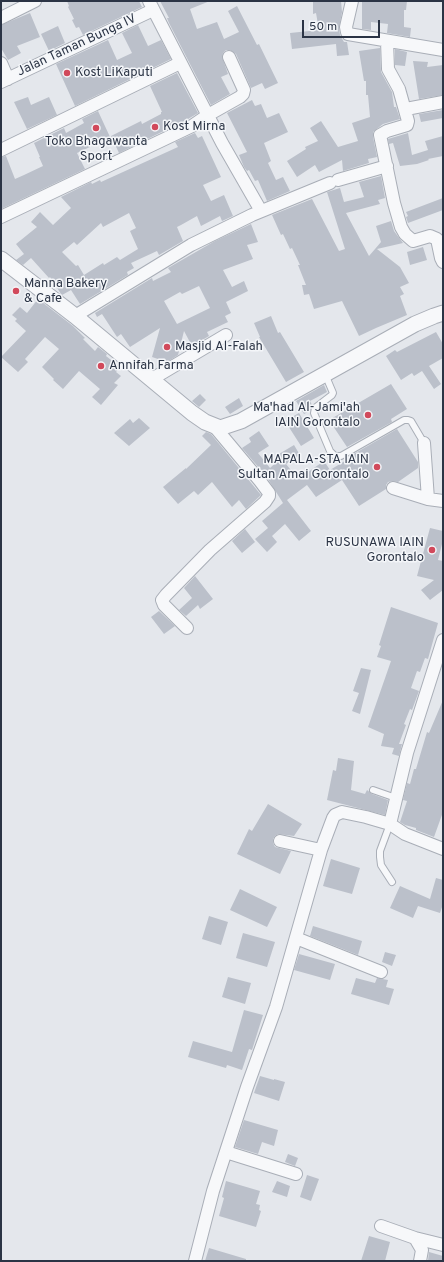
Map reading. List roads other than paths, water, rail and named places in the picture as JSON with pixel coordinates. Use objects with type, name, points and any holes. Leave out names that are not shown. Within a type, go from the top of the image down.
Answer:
[{"type":"street","points":[[1,18],[35,1]]},
{"type":"street","points":[[352,1],[346,27],[346,32],[351,35],[443,50]]},
{"type":"street","points":[[151,6],[180,63],[261,211]]},
{"type":"street","name":"Jalan Taman Bunga IV","points":[[4,80],[151,6]]},
{"type":"street","points":[[388,41],[388,69],[400,89],[408,121],[407,125],[383,132],[380,135],[394,203],[401,227],[405,234],[414,241],[430,236],[437,239],[443,262]]},
{"type":"street","points":[[1,217],[192,126],[208,115],[240,98],[244,92],[229,57]]},
{"type":"street","points":[[1,63],[4,80]]},
{"type":"street","points":[[1,150],[180,63]]},
{"type":"street","points":[[406,109],[443,102]]},
{"type":"street","points":[[75,316],[191,245],[226,227],[334,181],[387,166]]},
{"type":"street","points":[[1,259],[75,316],[192,413],[205,422],[220,428],[241,421],[415,324],[443,313]]},
{"type":"street","points":[[152,379],[226,335]]},
{"type":"street","points":[[187,628],[164,606],[162,600],[210,550],[265,502],[269,496],[269,493],[260,481],[214,426]]},
{"type":"street","points":[[424,443],[428,499]]},
{"type":"street","points":[[397,489],[428,499],[443,501]]},
{"type":"street","points":[[390,824],[407,753],[437,680],[443,640]]},
{"type":"street","points":[[195,1261],[213,1191],[247,1087],[276,1007],[321,850],[333,818],[339,813],[347,812],[390,824],[405,834],[443,849]]},
{"type":"street","points":[[280,840],[321,850]]},
{"type":"street","points":[[296,938],[381,972]]},
{"type":"street","points":[[226,1152],[296,1174]]},
{"type":"street","points":[[381,1226],[415,1238],[443,1245]]},
{"type":"street","points":[[415,1238],[422,1250],[420,1261]]},
{"type":"lane","points":[[325,374],[333,393],[315,408],[314,413],[330,451],[334,456],[341,456],[404,420],[411,421],[424,443]]},
{"type":"lane","points":[[373,790],[396,798]]},
{"type":"lane","points":[[390,824],[380,850],[380,857],[381,865],[392,882]]},
{"type":"place","name":"Kost LiKaputi","points":[[67,73]]},
{"type":"place","name":"Kost Mirna","points":[[155,127]]},
{"type":"place","name":"Toko Bhagawanta Sport","points":[[96,128]]},
{"type":"place","name":"Manna Bakery & Cafe","points":[[16,291]]},
{"type":"place","name":"Masjid Al-Falah","points":[[167,347]]},
{"type":"place","name":"Annifah Farma","points":[[101,366]]},
{"type":"place","name":"Ma'had Al-Jami'ah IAIN Gorontalo","points":[[368,415]]},
{"type":"place","name":"MAPALA-STA IAIN Sultan Amai Gorontalo","points":[[377,467]]},
{"type":"place","name":"RUSUNAWA IAIN Gorontalo","points":[[432,550]]}]
